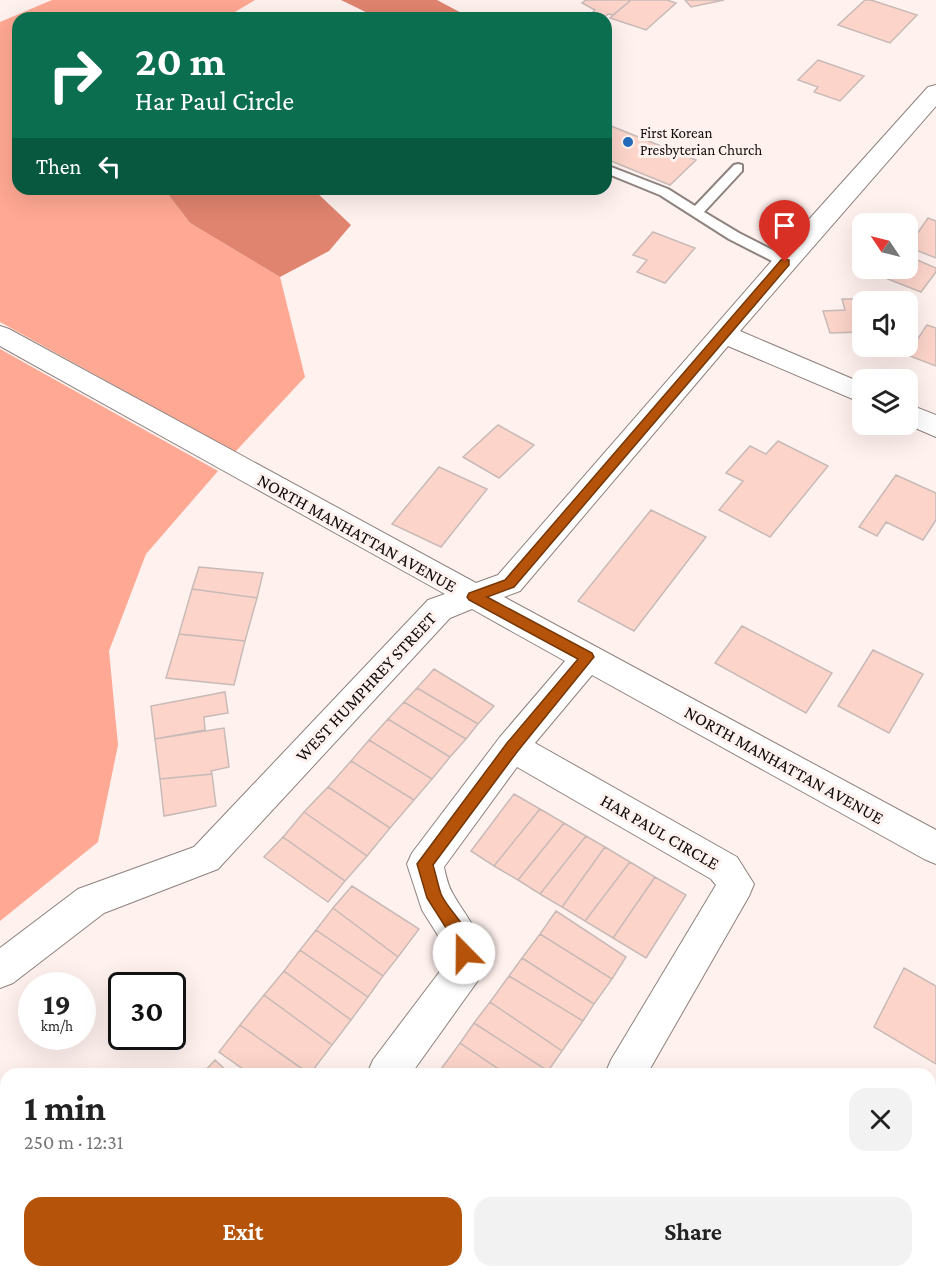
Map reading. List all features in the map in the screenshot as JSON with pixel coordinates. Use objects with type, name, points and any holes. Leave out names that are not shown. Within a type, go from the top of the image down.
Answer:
[{"type":"street","name":"WEST HUMPHREY STREET","points":[[0,970],[91,901],[206,858],[439,609],[509,583],[785,262],[936,92]]},
{"type":"street","points":[[724,334],[852,390]]},
{"type":"street","name":"NORTH MANHATTAN AVENUE","points":[[0,335],[474,597],[936,848]]},
{"type":"street","points":[[918,419],[936,427]]},
{"type":"street","points":[[391,1068],[466,966],[462,940],[435,898],[425,864],[512,747],[588,657]]},
{"type":"street","name":"HAR PAUL CIRCLE","points":[[512,747],[724,868],[736,884],[629,1068]]},
{"type":"lane","points":[[697,212],[738,168]]},
{"type":"lane","points":[[612,171],[664,192],[734,236],[785,262]]},
{"type":"shaded area","points":[[52,0],[255,0],[235,12],[24,12]]},
{"type":"shaded area","points":[[341,0],[437,0],[460,12],[366,12]]},
{"type":"shaded area","points":[[12,17],[12,195],[169,195],[190,223],[280,277],[305,377],[235,452],[0,322],[0,22]]},
{"type":"shaded area","points":[[169,195],[319,195],[351,225],[329,251],[280,277],[190,223]]},
{"type":"shaded area","points":[[0,349],[218,471],[146,554],[109,651],[118,745],[98,842],[0,921]]},
{"type":"building","points":[[586,0],[631,0],[613,15],[612,12],[593,12],[595,10],[582,3]]},
{"type":"building","points":[[631,0],[667,0],[676,3],[646,30],[612,19]]},
{"type":"building","points":[[685,0],[724,0],[691,7]]},
{"type":"building","points":[[865,0],[917,15],[890,43],[838,25]]},
{"type":"building","points":[[818,60],[864,76],[840,101],[814,92],[818,87],[798,80]]},
{"type":"building","name":"First Korean Presbyterian Church","points":[[612,126],[696,160],[670,185],[612,161]]},
{"type":"building","points":[[928,218],[936,221],[936,258],[918,251],[918,232]]},
{"type":"building","points":[[653,232],[695,248],[665,283],[637,272],[647,260],[633,255]]},
{"type":"building","points":[[918,260],[936,268],[936,272],[921,292],[888,279],[918,279]]},
{"type":"building","points":[[842,299],[852,299],[852,332],[830,333],[823,311],[845,310]]},
{"type":"building","points":[[927,325],[936,328],[936,366],[912,357],[918,357],[918,338]]},
{"type":"building","points":[[498,425],[534,445],[499,478],[463,457]]},
{"type":"building","points":[[778,441],[828,466],[770,537],[719,510],[743,481],[726,473],[750,446],[766,454]]},
{"type":"building","points":[[439,467],[487,489],[441,547],[392,524]]},
{"type":"building","points":[[896,475],[936,493],[936,520],[923,540],[886,522],[877,536],[859,527]]},
{"type":"building","points":[[651,510],[706,537],[634,631],[578,601]]},
{"type":"building","points":[[199,567],[263,573],[257,598],[192,589]]},
{"type":"building","points":[[192,589],[257,598],[245,641],[179,634]]},
{"type":"building","points":[[742,626],[832,673],[806,713],[715,663]]},
{"type":"building","points":[[179,634],[245,641],[234,685],[166,678]]},
{"type":"building","points":[[873,650],[923,674],[889,733],[838,706]]},
{"type":"building","points":[[434,669],[494,706],[478,724],[417,688]]},
{"type":"building","points":[[417,688],[478,724],[466,739],[404,702]]},
{"type":"building","points":[[225,692],[228,713],[204,717],[205,730],[155,739],[151,706]]},
{"type":"building","points":[[404,702],[466,739],[450,757],[388,719]]},
{"type":"building","points":[[388,719],[450,757],[432,779],[369,740]]},
{"type":"building","points":[[224,728],[229,767],[211,771],[212,774],[160,779],[155,739]]},
{"type":"building","points":[[369,740],[432,779],[414,800],[351,761]]},
{"type":"building","points":[[351,761],[414,800],[390,828],[328,787]]},
{"type":"building","points":[[212,774],[216,806],[164,816],[160,779]]},
{"type":"building","points":[[328,787],[390,828],[367,856],[304,812]]},
{"type":"building","points":[[514,794],[540,809],[494,866],[471,851]]},
{"type":"building","points":[[540,809],[564,823],[518,880],[494,866]]},
{"type":"building","points":[[304,812],[367,856],[345,881],[283,837]]},
{"type":"building","points":[[564,823],[586,836],[540,894],[518,880]]},
{"type":"building","points":[[586,836],[605,847],[562,907],[540,894]]},
{"type":"building","points":[[283,837],[345,881],[328,902],[264,857]]},
{"type":"building","points":[[605,847],[630,862],[585,921],[562,907]]},
{"type":"building","points":[[630,862],[655,877],[613,938],[585,921]]},
{"type":"building","points":[[655,877],[686,895],[646,958],[613,938]]},
{"type":"building","points":[[352,886],[419,929],[398,957],[333,908]]},
{"type":"building","points":[[333,908],[398,957],[383,976],[316,930]]},
{"type":"building","points":[[556,911],[626,957],[612,979],[540,934]]},
{"type":"building","points":[[316,930],[383,976],[368,997],[300,950]]},
{"type":"building","points":[[540,934],[612,979],[594,1004],[522,958]]},
{"type":"building","points":[[300,950],[368,997],[351,1020],[284,971]]},
{"type":"building","points":[[522,958],[594,1004],[583,1021],[509,976]]},
{"type":"building","points":[[904,968],[936,986],[936,1064],[874,1027]]},
{"type":"building","points":[[284,971],[351,1020],[332,1045],[264,995]]},
{"type":"building","points":[[509,976],[583,1021],[562,1051],[490,1002]]},
{"type":"building","points":[[264,995],[332,1045],[315,1068],[301,1068],[240,1025]]},
{"type":"building","points":[[490,1002],[562,1051],[550,1068],[543,1068],[474,1023]]},
{"type":"building","points":[[474,1023],[543,1068],[497,1068],[460,1043]]},
{"type":"building","points":[[240,1025],[301,1068],[242,1068],[219,1052]]},
{"type":"building","points":[[460,1043],[497,1068],[442,1068]]},
{"type":"building","points":[[215,1060],[224,1068],[208,1068]]},
{"type":"place","name":"First Korean Presbyterian Church","points":[[628,142]]},
{"type":"route","points":[[464,953],[462,940],[435,898],[425,864],[512,747],[588,657],[474,597],[509,583],[785,262]]}]
